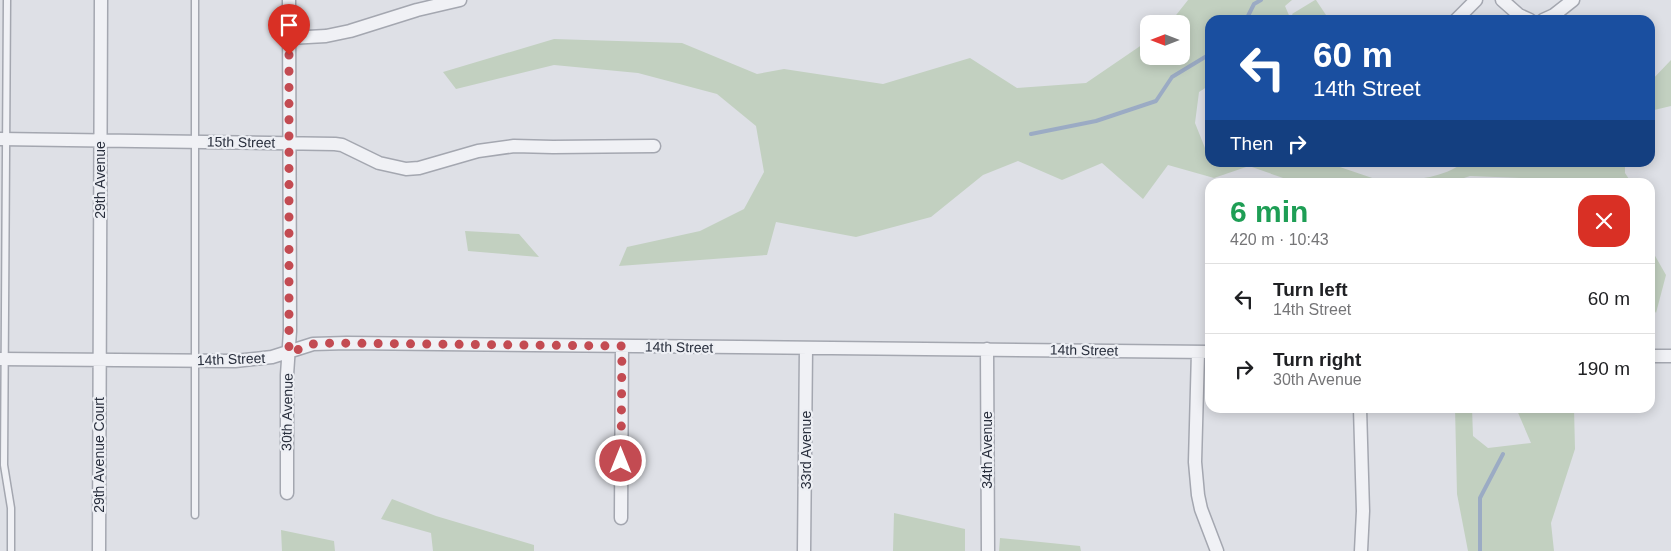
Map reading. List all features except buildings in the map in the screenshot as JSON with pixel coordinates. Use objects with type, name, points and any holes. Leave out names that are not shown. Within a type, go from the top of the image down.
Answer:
[{"type":"street","name":"29th Avenue","points":[[99,360],[101,0]]},
{"type":"street","name":"30th Avenue","points":[[288,493],[289,0]]},
{"type":"street","points":[[289,38],[326,36],[350,31],[417,10],[460,0]]},
{"type":"street","points":[[1461,15],[1476,0]]},
{"type":"street","points":[[1502,0],[1519,15]]},
{"type":"street","points":[[1554,15],[1573,0]]},
{"type":"street","name":"15th Street","points":[[3,139],[335,144],[379,163],[406,169],[420,168],[478,151],[514,146],[654,146]]},
{"type":"street","name":"14th Street","points":[[3,359],[258,360],[289,353],[313,344],[332,343],[1204,352]]},
{"type":"street","points":[[621,518],[622,346]]},
{"type":"street","name":"33rd Avenue","points":[[804,551],[806,348]]},
{"type":"street","name":"34th Avenue","points":[[986,349],[988,551]]},
{"type":"street","points":[[1204,352],[1195,462],[1201,508],[1217,551]]},
{"type":"street","points":[[1655,356],[1671,356]]},
{"type":"street","name":"29th Avenue Court","points":[[99,360],[99,551]]},
{"type":"street","points":[[1360,413],[1363,511],[1361,551]]},
{"type":"lane","points":[[7,0],[3,139],[3,359],[4,465],[11,508],[11,551]]},
{"type":"lane","points":[[195,0],[195,515]]},
{"type":"green space","points":[[1188,0],[1292,0],[1285,6],[1289,15],[1205,15],[1205,88],[1199,92],[1195,123],[1205,148],[1205,167],[1246,167],[1214,178],[1168,165],[1143,199],[1102,163],[1062,180],[1018,161],[983,175],[931,217],[856,237],[776,222],[767,255],[619,266],[627,247],[700,231],[744,209],[764,172],[756,126],[717,94],[638,73],[554,65],[456,89],[443,72],[554,39],[682,43],[757,74],[784,69],[883,84],[970,58],[1017,88],[1086,83],[1140,46],[1140,65],[1190,65],[1190,15],[1176,15]]},
{"type":"green space","points":[[1316,0],[1326,15],[1293,15]]},
{"type":"green space","points":[[1671,60],[1671,106],[1655,110],[1655,77]]},
{"type":"green space","points":[[1252,167],[1340,167],[1372,178],[1283,178]]},
{"type":"green space","points":[[1456,167],[1625,167],[1625,173],[1628,178],[1470,176],[1464,178],[1426,178]]},
{"type":"green space","points":[[465,231],[519,234],[539,257],[468,251]]},
{"type":"green space","points":[[1655,256],[1666,275],[1656,313],[1655,311]]},
{"type":"green space","points":[[1455,413],[1472,413],[1473,436],[1488,448],[1531,443],[1518,413],[1574,413],[1575,449],[1551,523],[1554,551],[1468,551],[1457,494]]},
{"type":"green space","points":[[392,499],[436,516],[534,545],[534,551],[433,551],[431,533],[381,519]]},
{"type":"green space","points":[[894,513],[965,529],[965,551],[893,551]]},
{"type":"green space","points":[[281,530],[334,541],[335,551],[282,551]]},
{"type":"green space","points":[[1000,538],[1080,546],[1081,551],[999,551]]},
{"type":"waterway","points":[[1248,15],[1254,4],[1261,0]]},
{"type":"waterway","points":[[1031,134],[1096,121],[1156,101],[1172,77],[1205,57]]},
{"type":"waterway","points":[[1480,551],[1480,498],[1503,454]]},
{"type":"route","points":[[289,55],[289,353],[313,344],[332,343],[622,346],[621,461]]}]
